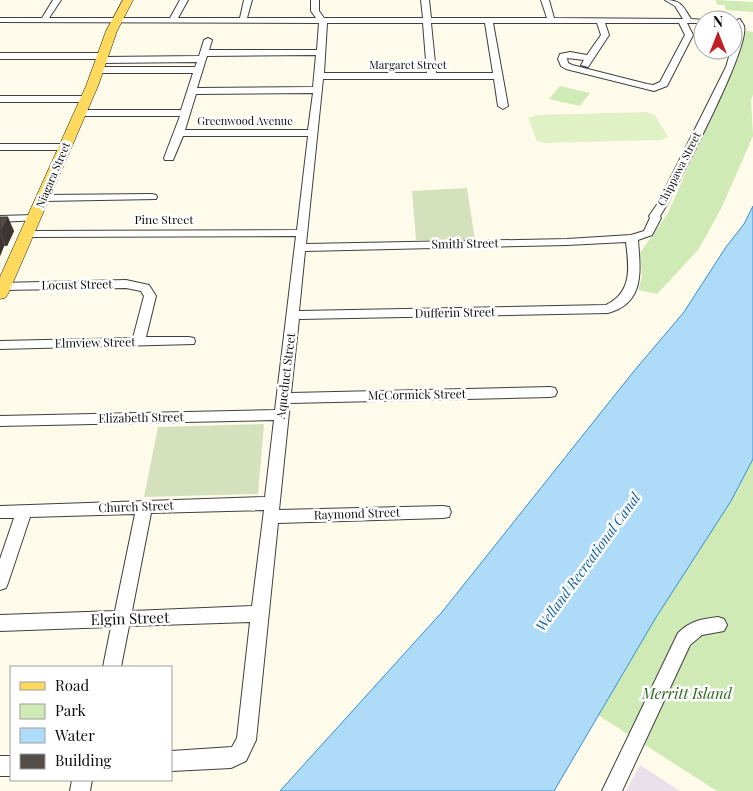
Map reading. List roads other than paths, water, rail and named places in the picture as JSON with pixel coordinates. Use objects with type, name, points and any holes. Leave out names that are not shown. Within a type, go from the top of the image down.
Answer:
[{"type":"main road","name":"Niagara Street","points":[[120,20],[128,0]]},
{"type":"main road","name":"Niagara Street","points":[[2,290],[86,99],[101,62],[106,41],[134,0]]},
{"type":"street","points":[[44,20],[57,0]]},
{"type":"street","points":[[173,20],[184,0]]},
{"type":"street","points":[[243,20],[248,0]]},
{"type":"street","name":"Aqueduct Street","points":[[172,761],[225,760],[239,754],[246,740],[319,76],[323,23],[315,12],[315,0]]},
{"type":"street","points":[[425,0],[432,76]]},
{"type":"street","points":[[545,0],[552,20]]},
{"type":"street","points":[[590,58],[568,55],[562,58],[566,66],[647,87],[654,88],[664,84],[689,35],[678,4],[669,0]]},
{"type":"street","points":[[0,20],[693,21]]},
{"type":"street","points":[[488,20],[503,106]]},
{"type":"street","points":[[581,70],[605,36],[600,20]]},
{"type":"street","points":[[169,158],[208,40]]},
{"type":"street","points":[[101,62],[321,52]]},
{"type":"street","points":[[0,56],[198,70]]},
{"type":"street","name":"Chippawa Street","points":[[632,238],[648,233],[656,218],[654,216],[663,203],[732,60]]},
{"type":"street","name":"Margaret Street","points":[[319,76],[497,76]]},
{"type":"street","points":[[192,91],[317,90]]},
{"type":"street","points":[[0,99],[86,99]]},
{"type":"street","points":[[80,113],[184,113]]},
{"type":"street","name":"Greenwood Avenue","points":[[178,133],[312,133]]},
{"type":"street","points":[[0,147],[64,149]]},
{"type":"street","points":[[0,152],[64,149]]},
{"type":"street","points":[[44,198],[152,197]]},
{"type":"street","points":[[0,219],[34,218]]},
{"type":"street","name":"Pine Street","points":[[28,234],[301,233]]},
{"type":"street","name":"Smith Street","points":[[299,248],[566,242],[632,238]]},
{"type":"street","name":"Dufferin Street","points":[[292,316],[603,310],[617,306],[623,301],[635,274],[632,238]]},
{"type":"street","name":"Locust Street","points":[[2,290],[126,284],[143,288],[148,291],[150,300],[138,342]]},
{"type":"street","name":"Elmview Street","points":[[0,345],[189,341]]},
{"type":"street","name":"McCormick Street","points":[[284,398],[550,392]]},
{"type":"street","name":"Elizabeth Street","points":[[0,421],[281,414]]},
{"type":"street","points":[[112,666],[144,507]]},
{"type":"street","name":"Church Street","points":[[0,512],[144,507],[271,510]]},
{"type":"street","name":"Raymond Street","points":[[271,510],[443,512]]},
{"type":"street","points":[[0,583],[24,511]]},
{"type":"street","name":"Elgin Street","points":[[0,623],[260,614]]},
{"type":"street","points":[[612,791],[684,639],[692,631],[700,627],[718,625]]},
{"type":"water","name":"Welland Recreational Canal","points":[[753,206],[753,459],[731,501],[655,619],[554,791],[280,791],[442,612],[634,371],[684,312],[726,247],[744,224]]},
{"type":"park label","name":"Merritt Island","points":[[687,694]]}]
